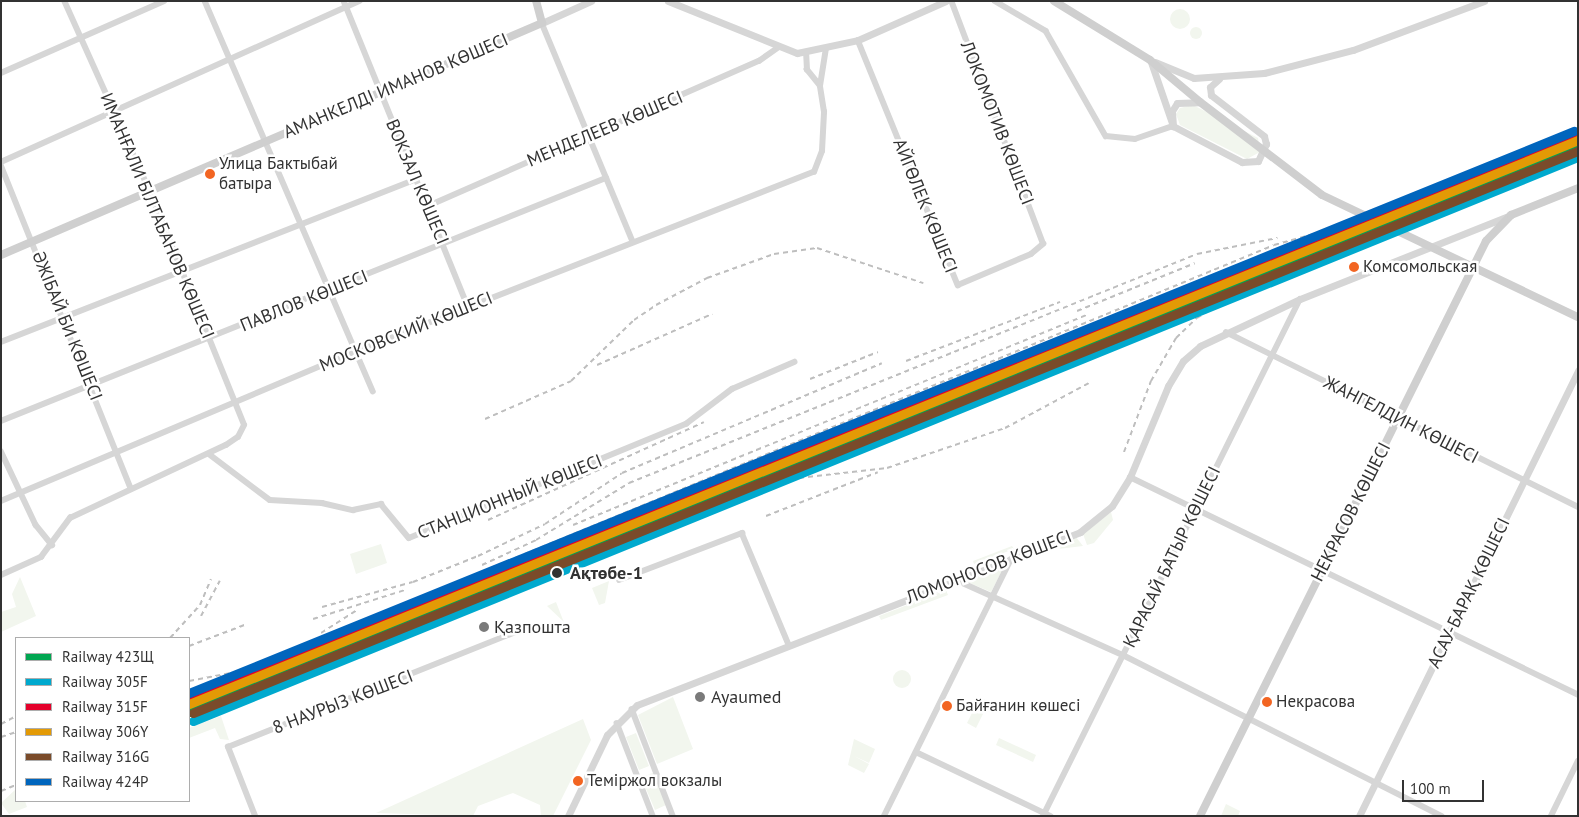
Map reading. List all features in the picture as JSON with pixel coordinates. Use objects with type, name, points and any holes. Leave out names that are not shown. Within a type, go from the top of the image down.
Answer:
[{"type":"main road","points":[[536,1],[542,23]]},
{"type":"main road","points":[[1054,1],[1150,60],[1200,102],[1322,195],[1578,317]]},
{"type":"main road","name":"АМАНКЕЛДІ ИМАНОВ КӨШЕСІ","points":[[1,255],[542,23]]},
{"type":"main road","name":"ЛОМОНОСОВ КӨШЕСІ","points":[[1511,215],[1578,188]]},
{"type":"main road","name":"НЕКРАСОВ КӨШЕСІ","points":[[1200,816],[1247,718],[1486,241],[1511,215]]},
{"type":"street","name":"ИМАНҒАЛИ БІЛТАБАНОВ КӨШЕСІ","points":[[64,1],[79,39],[150,192],[236,400],[243,432],[209,454]]},
{"type":"street","points":[[1,73],[164,1]]},
{"type":"street","points":[[205,1],[267,142],[354,352],[373,391]]},
{"type":"street","points":[[1,163],[345,4],[359,1]]},
{"type":"street","points":[[591,1],[542,23],[633,242]]},
{"type":"street","points":[[668,1],[780,46],[806,53],[826,50],[858,40],[946,1]]},
{"type":"street","name":"ЛОКОМОТИВ КӨШЕСІ","points":[[951,1],[1043,244]]},
{"type":"street","points":[[996,1],[1046,31],[1106,136],[1140,138],[1173,126]]},
{"type":"street","points":[[1150,60],[1187,76],[1220,79],[1353,50],[1484,1]]},
{"type":"street","name":"ВОКЗАЛ КӨШЕСІ","points":[[345,4],[444,243],[468,306]]},
{"type":"street","name":"АЙГӨЛЕК КӨШЕСІ","points":[[858,40],[958,285],[1031,254],[1043,244]]},
{"type":"street","name":"МЕНДЕЛЕЕВ КӨШЕСІ","points":[[428,206],[759,61],[780,46]]},
{"type":"street","points":[[820,86],[826,50]]},
{"type":"street","points":[[806,53],[807,70],[820,86]]},
{"type":"street","points":[[1150,60],[1173,126],[1242,162],[1258,161],[1266,144],[1264,136],[1211,95],[1210,87],[1220,79]]},
{"type":"street","name":"МОСКОВСКИЙ КӨШЕСІ","points":[[1,501],[236,400],[354,352],[814,172],[822,152],[820,86]]},
{"type":"street","points":[[1173,126],[1172,111],[1177,103],[1200,102]]},
{"type":"street","name":"ӘЖІБАЙ БИ КӨШЕСІ","points":[[1,163],[131,488]]},
{"type":"street","name":"ПАВЛОВ КӨШЕСІ","points":[[1,421],[210,339],[606,178]]},
{"type":"street","points":[[1,342],[184,274],[416,179]]},
{"type":"street","name":"ЛОМОНОСОВ КӨШЕСІ","points":[[568,816],[617,723],[632,709],[642,703],[1080,532],[1112,506],[1130,477],[1183,361],[1225,331],[1511,215]]},
{"type":"street","name":"ҚАРАСАЙ БАТЫР КӨШЕСІ","points":[[1046,815],[1123,655],[1300,299]]},
{"type":"street","name":"ЖАНГЕЛДИН КӨШЕСІ","points":[[1225,331],[1397,419],[1578,507]]},
{"type":"street","name":"СТАНЦИОННЫЙ КӨШЕСІ","points":[[209,454],[270,500],[322,502],[353,510],[381,504],[409,538],[686,424],[732,388],[794,362]]},
{"type":"street","name":"АСАУ-БАРАҚ КӨШЕСІ","points":[[1359,816],[1578,370]]},
{"type":"street","points":[[1,451],[20,493],[52,545]]},
{"type":"street","points":[[1,575],[41,557],[52,545],[70,518],[131,488],[209,454]]},
{"type":"street","points":[[1130,477],[1578,695]]},
{"type":"street","points":[[619,580],[742,534],[789,645]]},
{"type":"street","points":[[884,816],[1011,560]]},
{"type":"street","points":[[956,580],[1123,655],[1442,816]]},
{"type":"street","name":"8 НАУРЫЗ КӨШЕСІ","points":[[254,816],[228,747],[525,628]]},
{"type":"street","points":[[632,709],[673,816]]},
{"type":"street","points":[[617,723],[653,816]]},
{"type":"street","points":[[916,752],[1046,815]]},
{"type":"street","points":[[1551,816],[1578,761]]},
{"type":"shaded area","points":[[1176,9],[1184,9],[1190,15],[1190,23],[1184,29],[1176,29],[1170,23],[1170,15]]},
{"type":"shaded area","points":[[1194,27],[1198,27],[1202,33],[1198,39],[1194,39],[1190,35],[1190,31]]},
{"type":"shaded area","points":[[1193,105],[1258,138],[1260,152],[1247,159],[1180,125],[1176,114],[1180,108]]},
{"type":"shaded area","points":[[1111,512],[1113,520],[1094,543],[1087,545],[1083,534]]},
{"type":"shaded area","points":[[1076,537],[1083,546],[1058,549],[1059,545]]},
{"type":"shaded area","points":[[381,544],[387,563],[356,574],[350,554]]},
{"type":"shaded area","points":[[1012,546],[1014,549],[974,564],[973,561]]},
{"type":"shaded area","points":[[1005,565],[991,592],[965,581]]},
{"type":"shaded area","points":[[20,577],[36,616],[1,632],[1,612],[16,607],[12,594]]},
{"type":"shaded area","points":[[609,581],[605,603],[599,605],[592,588]]},
{"type":"shaded area","points":[[946,590],[948,595],[881,620],[879,616]]},
{"type":"shaded area","points":[[556,602],[563,620],[565,623],[547,606]]},
{"type":"shaded area","points":[[902,670],[908,673],[911,679],[908,685],[902,688],[896,685],[893,679],[896,673]]},
{"type":"shaded area","points":[[673,697],[693,749],[657,764],[638,715]]},
{"type":"shaded area","points":[[980,697],[989,702],[976,728],[967,723]]},
{"type":"shaded area","points":[[221,716],[229,740],[220,739],[215,728],[190,738],[190,728]]},
{"type":"shaded area","points":[[583,719],[591,740],[553,816],[541,816],[540,805],[513,793],[478,806],[473,816],[376,813]]},
{"type":"shaded area","points":[[636,733],[649,766],[639,770],[626,737]]},
{"type":"shaded area","points":[[999,738],[1036,755],[1033,762],[996,745]]},
{"type":"shaded area","points":[[854,739],[875,749],[869,763],[854,756],[869,764],[864,773],[848,765]]},
{"type":"shaded area","points":[[653,773],[666,805],[655,810],[641,777]]},
{"type":"shaded area","points":[[15,790],[15,802],[25,802],[27,807],[9,814],[1,803]]},
{"type":"shaded area","points":[[1226,804],[1240,811],[1238,816],[1221,816]]},
{"type":"railway","points":[[190,681],[241,671],[1274,245],[1375,217]]},
{"type":"railway","points":[[482,565],[536,540],[629,483],[1197,254],[1277,238]]},
{"type":"railway","points":[[485,419],[571,381],[634,320],[656,305],[707,278],[774,254],[817,248],[923,283]]},
{"type":"railway","points":[[1077,311],[1195,263]]},
{"type":"railway","points":[[1124,452],[1151,381],[1176,338],[1197,318],[1283,265]]},
{"type":"railway","points":[[1202,291],[1243,281]]},
{"type":"railway","points":[[906,361],[1060,302]]},
{"type":"railway","points":[[1096,326],[1160,309]]},
{"type":"railway","points":[[597,365],[712,314]]},
{"type":"railway","points":[[573,525],[1089,314]]},
{"type":"railway","points":[[810,379],[878,352]]},
{"type":"railway","points":[[322,607],[413,582],[478,556],[545,524],[622,473],[882,363]]},
{"type":"railway","points":[[763,482],[887,468],[1005,428],[1089,383]]},
{"type":"railway","points":[[775,475],[885,421]]},
{"type":"railway","points":[[488,520],[704,422]]},
{"type":"railway","points":[[766,516],[878,472]]},
{"type":"railway","points":[[171,637],[200,605],[211,579]]},
{"type":"railway","points":[[201,616],[220,581]]},
{"type":"railway","points":[[313,619],[405,590]]},
{"type":"railway","points":[[321,633],[357,610]]},
{"type":"railway","points":[[190,646],[247,624]]},
{"type":"railway","points":[[289,663],[347,635]]},
{"type":"railway","points":[[190,724],[344,663]]},
{"type":"railway","points":[[190,700],[232,676]]},
{"type":"railway","points":[[1,724],[15,717]]},
{"type":"railway","points":[[1,737],[15,732]]},
{"type":"railway","points":[[1,791],[15,785]]},
{"type":"rail line","name":"424Р","points":[[190,693],[1574,131]]},
{"type":"rail line","name":"315F","points":[[190,701],[1574,137]]},
{"type":"rail line","name":"306Y","points":[[190,704],[1578,140]]},
{"type":"rail line","name":"423Щ","points":[[190,712],[1578,146]]},
{"type":"rail line","name":"316G","points":[[193,713],[1578,151]]},
{"type":"rail line","name":"305F","points":[[193,721],[1578,157]]},
{"type":"place","name":"Улица Бактыбай батыра","points":[[210,174]]},
{"type":"place","name":"Комсомольская","points":[[1354,267]]},
{"type":"place","name":"Ақтөбе-1","points":[[557,573]]},
{"type":"place","name":"Қазпошта","points":[[484,627]]},
{"type":"place","name":"Ayaumed","points":[[700,697]]},
{"type":"place","name":"Некрасова","points":[[1267,702]]},
{"type":"place","name":"Байғанин көшесі","points":[[947,706]]},
{"type":"place","name":"Теміржол вокзалы","points":[[578,781]]}]
